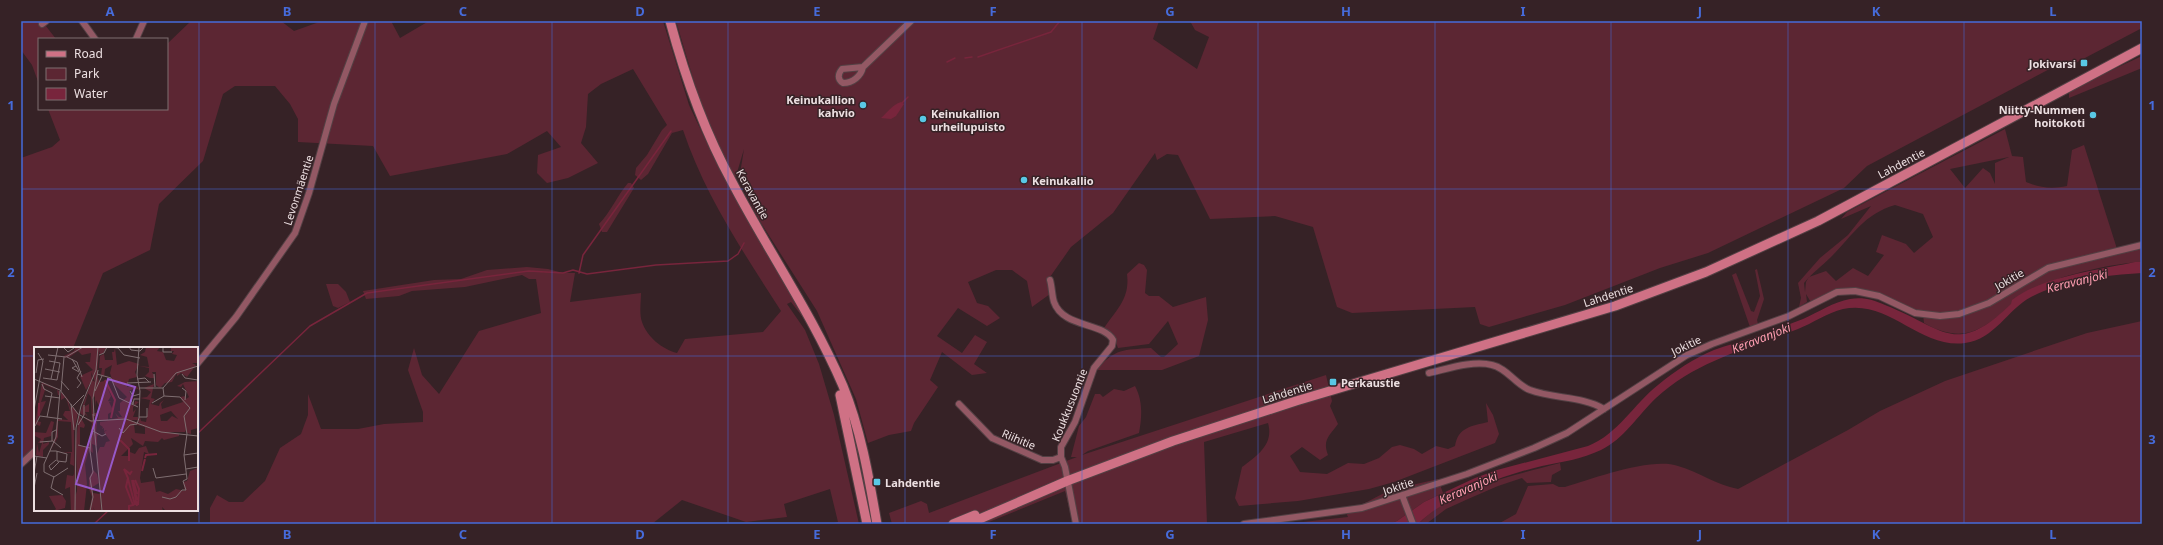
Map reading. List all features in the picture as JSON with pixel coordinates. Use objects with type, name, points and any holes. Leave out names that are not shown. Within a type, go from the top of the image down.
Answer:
[{"type":"main road","name":"Keravantie","points":[[670,21],[688,83],[719,158],[743,204],[795,290],[843,386],[858,432],[877,524]]},
{"type":"main road","name":"Lahdentie","points":[[968,524],[1067,481],[1173,441],[1282,406],[1615,306],[1706,272],[1818,221],[2142,48]]},
{"type":"main road","name":"Keravantie","points":[[835,370],[867,524]]},
{"type":"main road","name":"Lahdentie","points":[[953,524],[1019,498],[1050,488]]},
{"type":"street","points":[[82,21],[94,38]]},
{"type":"street","points":[[136,38],[144,21]]},
{"type":"street","name":"Levonmäentie","points":[[198,363],[236,317],[295,232],[309,193],[334,104],[365,21]]},
{"type":"street","points":[[863,67],[911,21]]},
{"type":"street","name":"Jokitie","points":[[1244,524],[1362,508],[1467,474],[1534,448],[1567,432],[1687,355],[1712,344],[1789,316],[1837,292],[1855,291],[1879,296],[1915,313],[1940,316],[1959,314],[1989,303],[2048,268],[2142,245]]},
{"type":"street","name":"Koukkusuontie","points":[[1050,280],[1054,303],[1062,312],[1081,325],[1107,332],[1113,340],[1109,350],[1094,368],[1075,422],[1061,447],[1061,457],[1067,481]]},
{"type":"street","points":[[1428,373],[1471,365],[1492,365],[1500,367],[1529,390],[1542,394],[1593,403],[1604,409]]},
{"type":"street","name":"Riihitie","points":[[959,404],[992,438],[1042,460],[1053,460],[1061,457]]},
{"type":"street","points":[[21,464],[34,452]]},
{"type":"street","points":[[1067,481],[1076,524]]},
{"type":"street","points":[[1402,494],[1413,524]]},
{"type":"green space","points":[[21,21],[42,21],[55,38],[38,38],[38,81],[32,65],[21,50]]},
{"type":"green space","points":[[191,21],[281,21],[294,31],[322,21],[391,21],[400,38],[429,21],[663,21],[689,105],[717,164],[751,226],[796,300],[808,324],[791,302],[787,304],[805,330],[819,364],[834,415],[859,524],[830,524],[838,522],[830,489],[784,504],[787,517],[746,522],[682,500],[652,524],[210,524],[210,508],[217,495],[229,502],[243,502],[265,481],[280,448],[301,434],[308,415],[308,394],[321,429],[358,429],[384,424],[423,422],[423,412],[408,370],[414,348],[422,375],[439,394],[479,331],[541,313],[536,279],[529,279],[522,275],[465,287],[412,291],[399,296],[366,299],[363,291],[434,280],[461,279],[487,270],[527,267],[548,269],[563,273],[575,273],[570,302],[641,293],[640,308],[642,322],[647,333],[666,349],[677,353],[685,339],[763,332],[781,311],[726,224],[702,178],[683,130],[672,133],[648,174],[641,180],[635,175],[636,168],[647,155],[662,130],[667,125],[633,69],[601,84],[588,94],[586,127],[581,143],[598,163],[568,178],[547,183],[537,173],[538,155],[561,147],[547,131],[507,154],[390,176],[373,146],[298,142],[298,119],[290,104],[275,86],[235,86],[223,94],[203,161],[159,204],[150,250],[103,273],[73,347],[34,347],[34,448],[21,459],[21,158],[52,147],[60,140],[48,110],[168,110],[168,43]]},
{"type":"green space","points":[[676,21],[1159,21],[1153,39],[1197,69],[1209,37],[1195,30],[1190,21],[2142,21],[2142,28],[2064,69],[2059,64],[1867,166],[1844,188],[1708,253],[1660,268],[1565,305],[1489,327],[1480,324],[1475,307],[1352,313],[1337,307],[1313,227],[1275,216],[1210,219],[1178,155],[1167,154],[1157,160],[1155,153],[1113,213],[1071,247],[1050,277],[1050,294],[1032,307],[1027,281],[1012,270],[996,270],[968,282],[977,303],[988,306],[1000,318],[987,326],[958,308],[937,336],[962,353],[975,335],[987,342],[974,364],[987,373],[972,375],[942,352],[930,380],[938,387],[914,423],[911,431],[889,435],[868,443],[856,399],[817,311],[761,223],[739,180],[744,149],[736,176],[734,177],[729,170],[703,112]]},
{"type":"green space","points":[[2142,56],[2142,68],[2069,98],[2069,90]]},
{"type":"green space","points":[[2005,129],[2012,156],[2023,157],[2026,182],[2036,186],[2051,188],[2067,186],[2072,150],[2084,145],[2118,252],[2142,245],[2142,262],[2118,264],[2063,277],[2041,286],[2025,295],[1987,324],[1974,331],[1960,334],[1944,331],[1924,323],[1923,314],[1879,296],[1837,292],[1812,304],[1806,294],[1807,302],[1799,307],[1801,298],[1798,283],[1820,258],[1848,235],[1871,206],[1841,219],[1847,212]],"holes":[[[2009,157],[1995,163],[1995,184],[1990,173],[1983,168],[1965,188],[1950,169]],[[1895,205],[1923,214],[1933,237],[1914,253],[1906,244],[1882,235],[1876,252],[1884,255],[1868,276],[1853,268],[1836,281],[1826,271],[1810,277],[1860,226],[1875,214]],[[1808,278],[1805,292],[1804,283]]]},
{"type":"green space","points":[[628,183],[631,183],[634,188],[607,232],[602,232],[599,224],[607,215],[620,193]]},
{"type":"green space","points":[[1139,263],[1144,265],[1147,270],[1145,293],[1149,296],[1159,296],[1173,307],[1206,297],[1208,320],[1199,356],[1162,370],[1096,370],[1109,358],[1120,352],[1133,349],[1151,348],[1161,357],[1164,357],[1178,344],[1168,321],[1149,344],[1118,348],[1113,334],[1104,328],[1125,296],[1127,290],[1127,274]]},
{"type":"green space","points":[[1757,269],[1764,299],[1757,320],[1759,328],[1751,330],[1732,275],[1736,273],[1751,311],[1754,312],[1760,296],[1755,270]]},
{"type":"green space","points":[[326,284],[338,284],[346,292],[350,302],[338,308],[333,306]]},
{"type":"green space","points":[[2142,321],[2142,521],[2133,524],[1498,524],[1516,514],[1528,486],[1553,484],[1559,487],[1565,487],[1606,474],[1652,464],[1678,466],[1722,485],[1738,489],[1848,430],[1880,411],[1945,381],[2087,333]]},
{"type":"green space","points":[[1326,375],[1332,401],[1330,406],[1338,424],[1326,442],[1326,450],[1328,455],[1320,460],[1302,447],[1290,456],[1300,472],[1327,474],[1348,463],[1364,464],[1379,458],[1392,447],[1400,445],[1414,449],[1422,454],[1436,446],[1448,449],[1455,446],[1459,435],[1467,428],[1488,422],[1486,403],[1493,415],[1499,434],[1495,443],[1394,482],[1369,489],[1298,501],[1239,506],[1235,498],[1242,467],[1254,458],[1267,443],[1269,437],[1268,423],[1204,442],[1207,524],[1073,524],[1065,491],[984,524],[892,524],[889,513],[921,501],[927,504],[929,513],[1077,457],[1071,457],[1079,426],[1086,417],[1095,394],[1100,394],[1103,397],[1114,389],[1124,391],[1135,386],[1138,392],[1141,409],[1139,433],[1088,451],[1082,455]]},
{"type":"green space","points":[[1560,463],[1561,470],[1552,475],[1551,482],[1527,483],[1522,478],[1498,486],[1446,509],[1426,524],[1418,524],[1433,511],[1449,501],[1485,484]]},
{"type":"green space","points":[[1438,479],[1443,493],[1424,502],[1397,521],[1389,524],[1285,524],[1348,517],[1344,508],[1361,505],[1390,490]]},
{"type":"water","points":[[901,102],[904,104],[896,116],[891,119],[881,118],[892,107]]},
{"type":"water","name":"Keravanjoki","points":[[2135,262],[2142,262],[2142,273],[2114,275],[2071,282],[2031,297],[1985,336],[1965,343],[1949,343],[1933,339],[1875,311],[1860,308],[1843,309],[1837,311],[1798,329],[1742,349],[1688,374],[1656,398],[1617,440],[1601,450],[1579,458],[1527,470],[1493,481],[1444,504],[1418,524],[1389,524],[1397,521],[1424,502],[1475,478],[1497,470],[1588,446],[1599,441],[1617,427],[1658,385],[1692,361],[1714,350],[1761,335],[1803,319],[1838,302],[1855,298],[1872,300],[1936,329],[1949,333],[1962,334],[1976,330],[1992,320],[2011,304],[2012,300],[2038,285],[2070,275]]},
{"type":"waterway","points":[[978,57],[1051,32],[1060,21]]},
{"type":"waterway","points":[[965,58],[972,57]]},
{"type":"waterway","points":[[947,62],[955,58]]},
{"type":"waterway","points":[[902,103],[908,97]]},
{"type":"waterway","points":[[579,273],[583,255],[671,131]]},
{"type":"waterway","points":[[198,433],[310,326],[367,293],[529,271],[563,273],[573,270],[587,274],[656,265],[728,261],[738,254],[744,243]]},
{"type":"waterway","points":[[94,524],[108,511]]},
{"type":"place","name":"Jokivarsi","points":[[2084,63]]},
{"type":"place","name":"Keinukallion kahvio","points":[[863,105]]},
{"type":"place","name":"Niitty-Nummen hoitokoti","points":[[2093,115]]},
{"type":"place","name":"Keinukallion urheilupuisto","points":[[923,119]]},
{"type":"place","name":"Keinukallio","points":[[1024,180]]},
{"type":"place","name":"Perkaustie","points":[[1333,382]]},
{"type":"place","name":"Lahdentie","points":[[877,482]]}]
